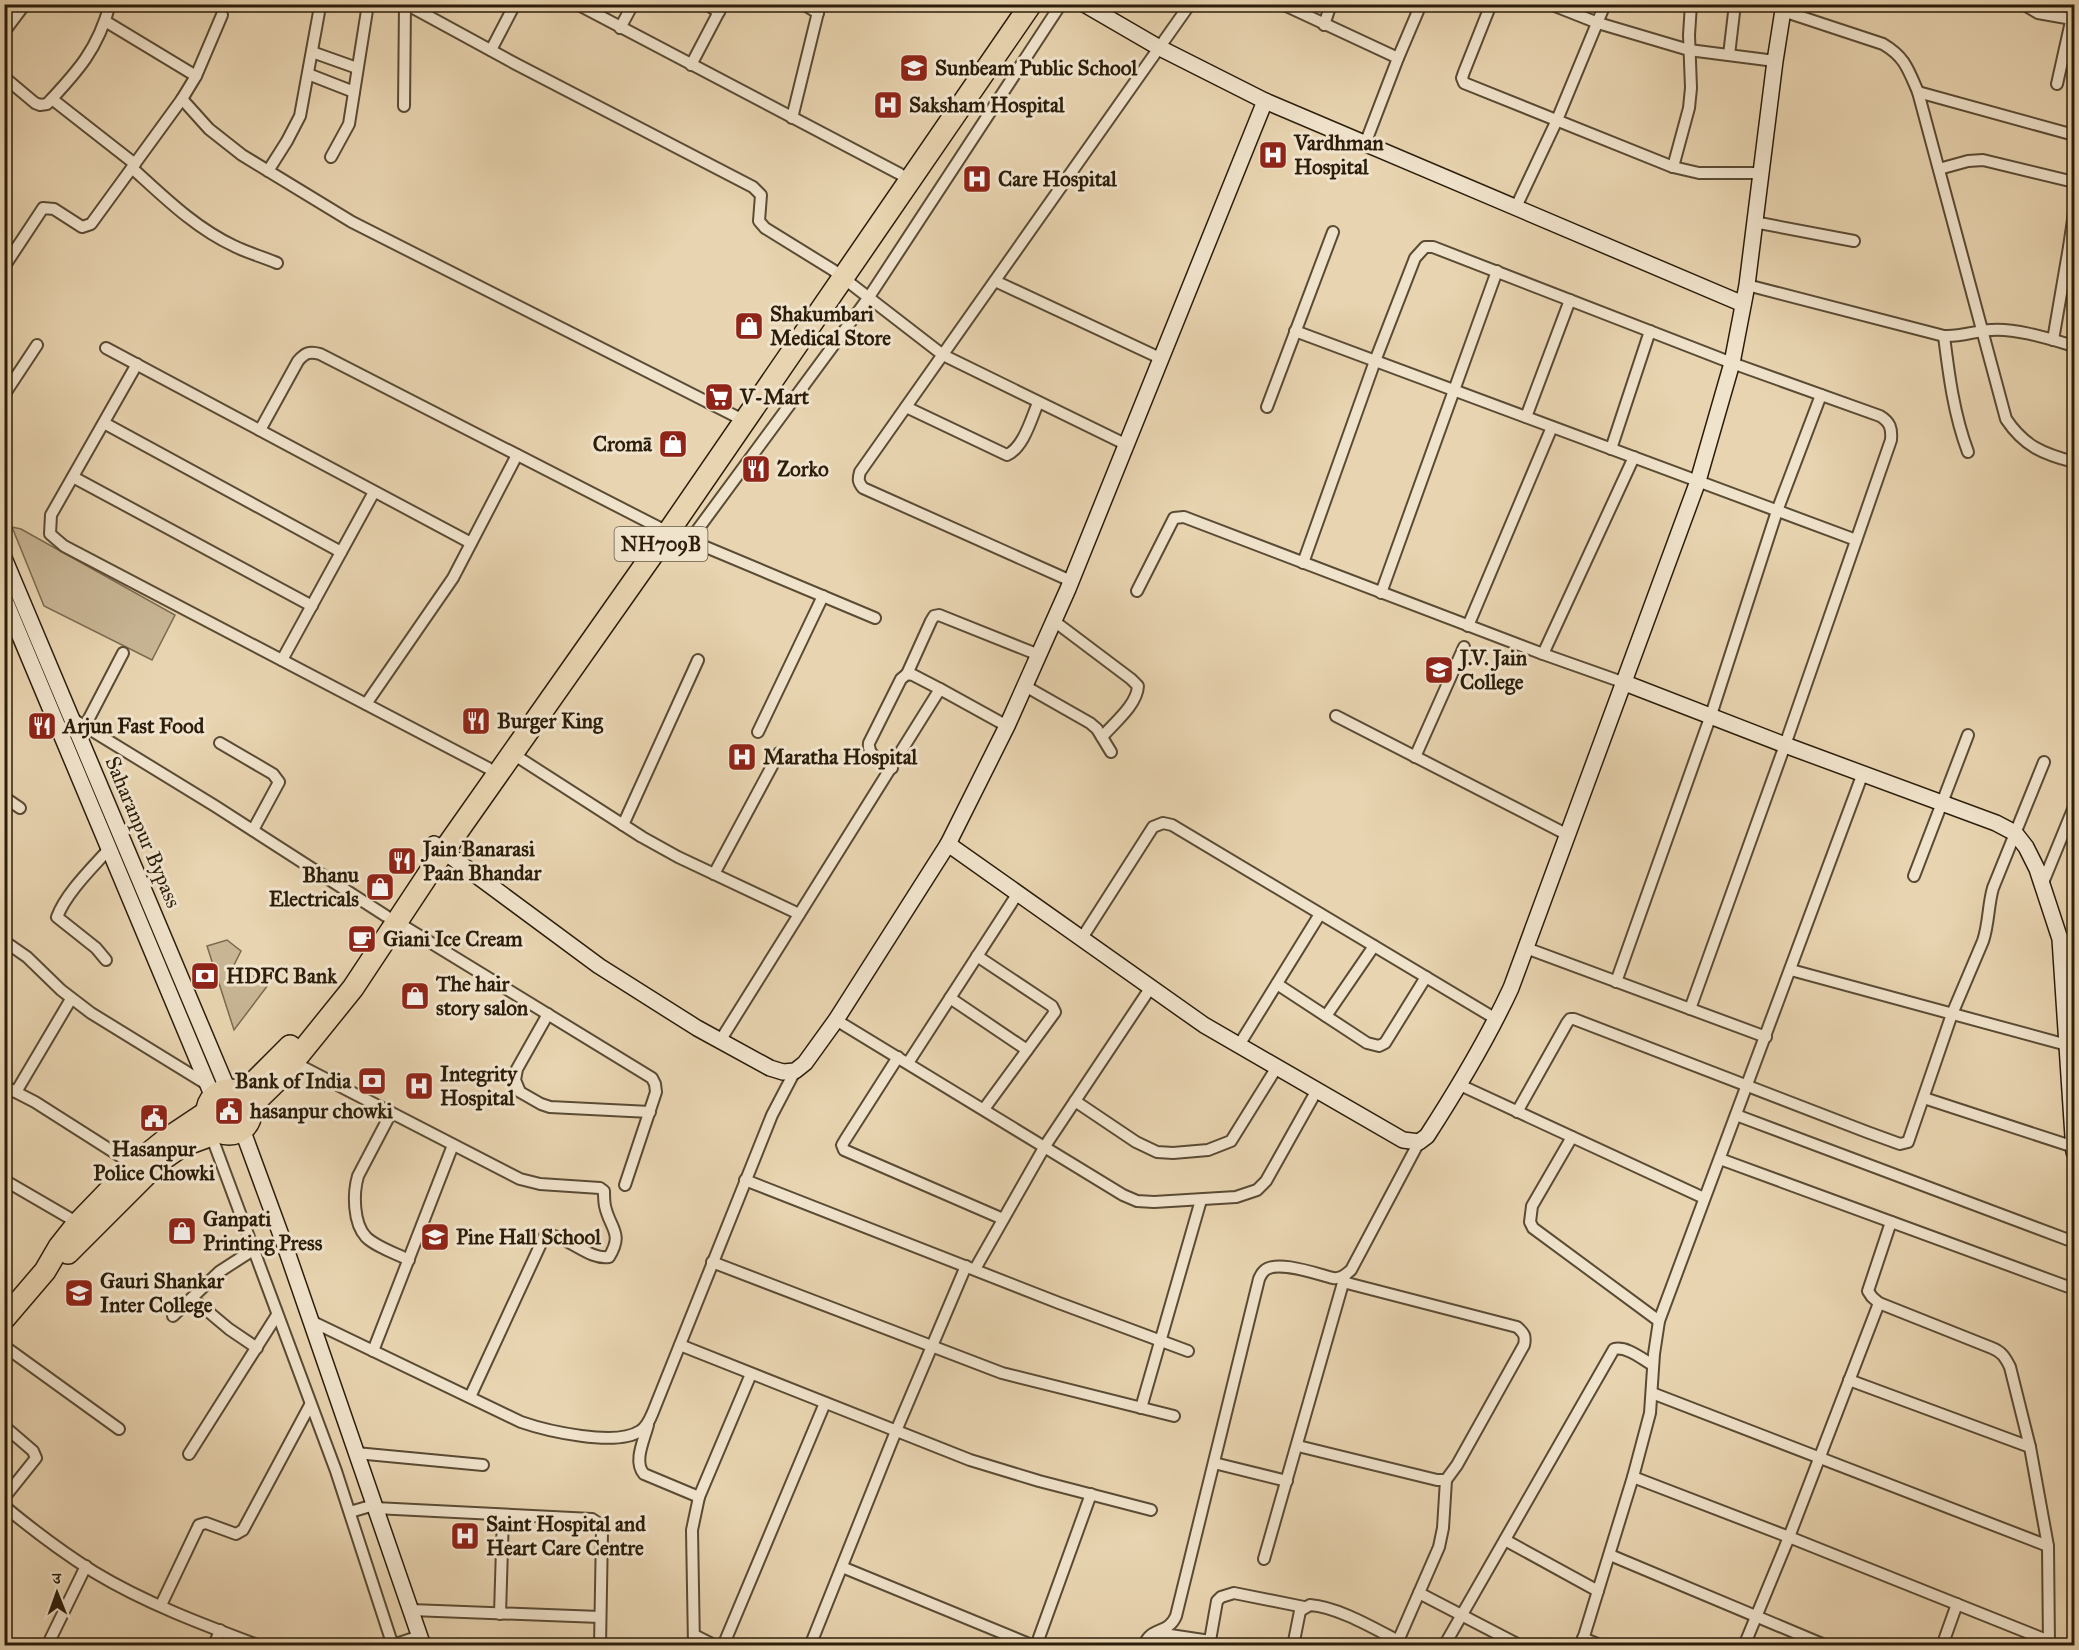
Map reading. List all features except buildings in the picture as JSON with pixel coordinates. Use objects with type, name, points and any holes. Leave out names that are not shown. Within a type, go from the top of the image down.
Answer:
[{"type":"highway","name":"NH709B","points":[[839,274],[900,174],[1015,4]]},
{"type":"highway","name":"NH709B","points":[[439,848],[513,754],[739,418],[1031,4]]},
{"type":"highway","name":"NH709B","points":[[45,1271],[59,1246],[78,1223],[134,1165],[225,1098],[307,1028],[391,919],[439,848],[488,768],[664,529]]},
{"type":"highway","name":"NH709B","points":[[225,1098],[268,1092],[347,996],[391,919]]},
{"type":"highway","name":"NH709B","points":[[4,1319],[45,1271],[89,1233],[159,1162],[182,1146],[215,1133],[235,1133],[248,1123],[251,1116],[225,1098]]},
{"type":"highway","points":[[215,1133],[209,1120],[225,1098]]},
{"type":"street","points":[[4,32],[25,4]]},
{"type":"street","points":[[4,77],[35,103],[47,104],[92,51],[110,4]]},
{"type":"street","points":[[331,157],[349,124],[369,4]]},
{"type":"street","points":[[404,106],[406,4],[753,187],[761,195],[759,216],[761,224],[839,274],[943,355],[1125,444]]},
{"type":"street","points":[[490,50],[515,4]]},
{"type":"street","points":[[577,4],[900,174]]},
{"type":"street","points":[[620,28],[633,4]]},
{"type":"street","points":[[691,65],[721,8],[706,4]]},
{"type":"street","points":[[792,118],[819,9],[803,4]]},
{"type":"street","points":[[690,540],[869,297],[1061,4]]},
{"type":"street","points":[[1084,4],[1158,47],[1265,101],[1743,304]]},
{"type":"street","points":[[1071,581],[863,488],[859,483],[860,472],[1190,4]]},
{"type":"street","points":[[1282,4],[1398,58]]},
{"type":"street","points":[[1324,25],[1331,4]]},
{"type":"street","points":[[1365,144],[1421,4]]},
{"type":"street","points":[[1491,4],[1464,72],[1462,78],[1464,82],[1673,167],[1699,173],[1760,173]]},
{"type":"street","points":[[1550,4],[1598,23],[1689,50],[1774,62]]},
{"type":"street","points":[[1516,207],[1557,120],[1605,4]]},
{"type":"street","points":[[1673,167],[1689,108],[1691,4]]},
{"type":"street","points":[[1729,55],[1735,4]]},
{"type":"street","points":[[2023,4],[2038,13],[2073,14],[2057,84]]},
{"type":"street","points":[[1264,1559],[1344,1279],[1351,1270],[1419,1142],[1427,1136],[1460,1085],[1496,1019],[1526,948],[1566,834],[1625,682],[1698,482],[1732,363],[1747,285],[1774,62],[1784,8],[1883,45],[1897,52],[1908,67],[1918,92],[2006,418],[2016,434],[2033,448],[2074,462]]},
{"type":"street","points":[[268,171],[297,125],[319,12]]},
{"type":"street","points":[[4,267],[43,208],[54,209],[77,225],[86,227],[91,224],[182,99],[196,76],[222,15]]},
{"type":"street","points":[[105,21],[196,76]]},
{"type":"street","points":[[312,52],[357,68]]},
{"type":"street","points":[[308,74],[354,92]]},
{"type":"street","points":[[1918,92],[2074,135]]},
{"type":"street","points":[[52,99],[133,166],[179,209],[220,239],[235,247],[277,262]]},
{"type":"street","points":[[182,99],[209,129],[226,143],[352,222],[739,418]]},
{"type":"street","points":[[699,1497],[644,1474],[639,1469],[639,1460],[648,1424],[745,1180],[772,1115],[795,1071],[805,1063],[836,1020],[948,844],[1007,726],[1071,581],[1265,101]]},
{"type":"street","points":[[1939,169],[1968,161],[1983,160],[2074,182]]},
{"type":"street","points":[[2053,340],[2072,248],[2074,213]]},
{"type":"street","points":[[1754,222],[1854,242]]},
{"type":"street","points":[[1267,407],[1333,232]]},
{"type":"street","points":[[1303,563],[1375,361],[1415,258],[1425,247],[1432,247],[1497,271],[1732,363],[1887,420],[1892,431],[1891,440],[1785,744],[1689,1009]]},
{"type":"street","points":[[1381,593],[1497,271]]},
{"type":"street","points":[[995,281],[1160,358]]},
{"type":"street","points":[[1747,285],[1944,336],[1958,337],[1983,331],[2005,330],[2074,346]]},
{"type":"street","points":[[1526,417],[1570,300]]},
{"type":"street","points":[[1611,449],[1650,331]]},
{"type":"street","points":[[1295,332],[1856,540]]},
{"type":"street","points":[[1944,336],[1954,401],[1968,452]]},
{"type":"street","points":[[4,395],[36,345]]},
{"type":"street","points":[[106,348],[471,543]]},
{"type":"street","points":[[260,430],[298,361],[305,354],[313,352],[320,354],[664,529],[875,618]]},
{"type":"street","points":[[137,364],[51,515],[50,534],[64,546],[488,768]]},
{"type":"street","points":[[1616,982],[1711,715],[1777,511],[1821,395]]},
{"type":"street","points":[[906,407],[1007,454],[1014,452],[1019,445],[1038,403]]},
{"type":"street","points":[[104,423],[341,552]]},
{"type":"street","points":[[1468,626],[1552,427]]},
{"type":"street","points":[[366,704],[453,578],[517,455]]},
{"type":"street","points":[[1543,654],[1634,458]]},
{"type":"street","points":[[73,477],[312,606]]},
{"type":"street","points":[[282,660],[374,492]]},
{"type":"street","points":[[1137,591],[1171,523],[1179,516],[1543,654],[1625,682],[1996,823],[2015,833],[2030,855],[2067,940],[2067,1045],[2074,1149],[1924,1098]]},
{"type":"street","name":"Saharanpur Bypass","points":[[4,558],[79,722],[225,1098]]},
{"type":"street","points":[[758,732],[823,596]]},
{"type":"street","points":[[5,603],[110,849],[225,1098]]},
{"type":"street","points":[[892,768],[871,753],[868,748],[869,742],[902,679],[907,674],[934,616],[939,615],[1039,655]]},
{"type":"street","points":[[1054,621],[1138,686],[1133,701],[1102,737]]},
{"type":"street","points":[[1415,757],[1464,646]]},
{"type":"street","points":[[123,653],[79,722],[391,919],[652,1078],[657,1092],[625,1185]]},
{"type":"street","points":[[623,825],[698,660]]},
{"type":"street","points":[[907,674],[940,689],[1007,726]]},
{"type":"street","points":[[1025,686],[1090,723],[1111,752]]},
{"type":"street","points":[[720,1041],[940,689]]},
{"type":"street","points":[[1336,716],[1566,834]]},
{"type":"street","points":[[1914,876],[1968,735]]},
{"type":"street","points":[[220,743],[273,774],[279,782],[253,830]]},
{"type":"street","points":[[714,874],[779,753]]},
{"type":"street","points":[[513,754],[623,825],[678,857],[799,914]]},
{"type":"street","points":[[1517,1112],[1570,1019],[1578,1019],[1747,1087],[1900,1144],[1908,1143],[1952,1014],[1983,941],[1987,928],[1989,901],[2044,762]]},
{"type":"street","points":[[1602,1646],[1582,1642],[1610,1555],[1650,1413],[1659,1321],[1863,774]]},
{"type":"street","points":[[4,797],[20,807]]},
{"type":"street","points":[[2042,885],[2074,807]]},
{"type":"street","points":[[1082,938],[1153,827],[1163,823],[1172,825],[1496,1019]]},
{"type":"street","points":[[948,844],[1204,1025],[1403,1140],[1419,1142]]},
{"type":"street","points":[[439,848],[598,966],[665,1009],[770,1068],[783,1072],[795,1071]]},
{"type":"street","points":[[106,960],[96,948],[57,917],[60,909],[110,849]]},
{"type":"street","points":[[1003,1219],[844,1150],[842,1145],[950,998],[1018,893]]},
{"type":"street","points":[[1239,1045],[1320,914]]},
{"type":"street","points":[[4,941],[27,957],[71,999],[225,1098]]},
{"type":"street","points":[[1326,1016],[1374,946]]},
{"type":"street","points":[[1526,948],[1766,1037]]},
{"type":"street","points":[[977,956],[1055,1009],[984,1109]]},
{"type":"street","points":[[1791,970],[2067,1045]]},
{"type":"street","points":[[1277,984],[1367,1042],[1379,1046],[1386,1043],[1426,977]]},
{"type":"street","points":[[811,1645],[896,1431],[932,1347],[970,1268],[1003,1219],[1045,1146],[1151,987]]},
{"type":"street","points":[[950,998],[1027,1050]]},
{"type":"street","points":[[16,1092],[71,999]]},
{"type":"street","points":[[548,1014],[517,1069],[515,1080],[520,1092],[550,1107],[650,1112]]},
{"type":"street","points":[[836,1020],[1123,1195],[1137,1200],[1154,1202],[1201,1200],[1236,1197],[1257,1190],[1266,1181],[1317,1090]]},
{"type":"street","points":[[293,1062],[520,1179],[540,1184],[603,1189],[604,1205],[616,1234],[615,1245],[609,1257],[600,1257],[558,1236],[544,1237],[470,1397]]},
{"type":"street","points":[[1075,1101],[1136,1142],[1157,1152],[1208,1150],[1231,1141],[1277,1067]]},
{"type":"street","points":[[1460,1085],[1704,1198]]},
{"type":"street","points":[[4,1086],[54,1114],[134,1165]]},
{"type":"street","points":[[391,1113],[358,1176],[354,1201],[364,1234],[375,1243],[409,1260]]},
{"type":"street","points":[[1737,1115],[2074,1242]]},
{"type":"street","points":[[215,1133],[310,1405],[330,1453],[364,1508],[411,1610],[418,1640],[395,1645],[364,1508],[356,1453],[242,1129]]},
{"type":"street","points":[[1572,1137],[1532,1206],[1530,1221],[1533,1228],[1659,1321]]},
{"type":"street","points":[[374,1351],[453,1144]]},
{"type":"street","points":[[1720,1159],[2074,1289]]},
{"type":"street","points":[[4,1180],[78,1223]]},
{"type":"street","points":[[745,1180],[1188,1351]]},
{"type":"street","points":[[1141,1408],[1201,1200]]},
{"type":"street","points":[[1633,1477],[1789,1537],[2049,1643],[2048,1546],[2030,1447],[2010,1367],[2006,1357],[2000,1352],[1879,1303],[1872,1298],[1868,1290],[1892,1222]]},
{"type":"street","points":[[173,1316],[219,1272],[254,1250]]},
{"type":"street","points":[[712,1262],[1002,1373],[1174,1416]]},
{"type":"street","points":[[1144,1646],[1148,1636],[1166,1629],[1173,1624],[1176,1616],[1259,1280],[1264,1270],[1273,1266],[1284,1266],[1344,1279],[1505,1323],[1523,1331],[1526,1338],[1524,1345],[1457,1466],[1446,1480],[1441,1538],[1419,1593],[1403,1643],[1328,1608],[1310,1605],[1300,1611],[1293,1646]]},
{"type":"street","points":[[192,1298],[256,1348]]},
{"type":"street","points":[[1744,1646],[1789,1537],[1879,1303]]},
{"type":"street","points":[[189,1454],[277,1315]]},
{"type":"street","points":[[311,1321],[521,1422],[557,1433],[619,1437],[641,1431],[648,1424]]},
{"type":"street","points":[[680,1345],[969,1460],[1151,1510]]},
{"type":"street","points":[[4,1346],[119,1429]]},
{"type":"street","points":[[1444,1646],[1614,1349],[1620,1348],[1628,1351],[1653,1365]]},
{"type":"street","points":[[716,1646],[694,1640],[692,1530],[699,1497],[751,1374]]},
{"type":"street","points":[[1849,1380],[2030,1447]]},
{"type":"street","points":[[1652,1393],[2048,1546]]},
{"type":"street","points":[[723,1646],[825,1403]]},
{"type":"street","points":[[161,1605],[199,1525],[206,1523],[236,1534],[243,1530],[310,1405]]},
{"type":"street","points":[[4,1426],[33,1451],[36,1458],[4,1498]]},
{"type":"street","points":[[1298,1446],[1437,1480],[1446,1480]]},
{"type":"street","points":[[356,1453],[483,1465]]},
{"type":"street","points":[[1214,1463],[1287,1481]]},
{"type":"street","points":[[842,1567],[1035,1646],[1091,1494]]},
{"type":"street","points":[[4,1506],[42,1537],[86,1566],[161,1605],[260,1646]]},
{"type":"street","points":[[364,1508],[592,1519],[598,1522],[602,1531],[600,1646]]},
{"type":"street","points":[[500,1614],[503,1515]]},
{"type":"street","points":[[1505,1540],[1598,1591]]},
{"type":"street","points":[[1610,1555],[1827,1646]]},
{"type":"street","points":[[47,1646],[86,1566]]},
{"type":"street","points":[[1154,1632],[1209,1643],[1217,1601],[1227,1594],[1234,1593],[1304,1607]]},
{"type":"street","points":[[1419,1593],[1521,1646]]},
{"type":"street","points":[[1942,1646],[1957,1605]]},
{"type":"street","points":[[411,1610],[600,1617]]},
{"type":"street","points":[[214,1646],[220,1630]]},
{"type":"shaded area","points":[[12,527],[21,529],[175,615],[152,660],[44,606]]},
{"type":"shaded area","points":[[227,940],[241,951],[234,965],[268,985],[234,1030],[207,946]]},
{"type":"place","name":"Sunbeam Public School","points":[[914,68]]},
{"type":"place","name":"Saksham Hospital","points":[[888,105]]},
{"type":"place","name":"Vardhman Hospital","points":[[1273,155]]},
{"type":"place","name":"Care Hospital","points":[[977,179]]},
{"type":"place","name":"Shakumbari Medical Store","points":[[749,326]]},
{"type":"place","name":"V-Mart","points":[[719,397]]},
{"type":"place","name":"Cromā","points":[[673,444]]},
{"type":"place","name":"Zorko","points":[[756,469]]},
{"type":"place","name":"J.V. Jain College","points":[[1439,670]]},
{"type":"place","name":"Burger King","points":[[476,721]]},
{"type":"place","name":"Arjun Fast Food","points":[[42,726]]},
{"type":"place","name":"Maratha Hospital","points":[[742,757]]},
{"type":"place","name":"Jain Banarasi Paan Bhandar","points":[[402,861]]},
{"type":"place","name":"Bhanu Electricals","points":[[380,887]]},
{"type":"place","name":"Giani Ice Cream","points":[[362,939]]},
{"type":"place","name":"HDFC Bank","points":[[205,976]]},
{"type":"place","name":"The hair story salon","points":[[415,996]]},
{"type":"place","name":"Bank of India","points":[[372,1081]]},
{"type":"place","name":"Integrity Hospital","points":[[419,1086]]},
{"type":"place","name":"hasanpur chowki","points":[[229,1111]]},
{"type":"place","name":"Hasanpur Police Chowki","points":[[154,1118]]},
{"type":"place","name":"Ganpati Printing Press","points":[[182,1231]]},
{"type":"place","name":"Pine Hall School","points":[[435,1237]]},
{"type":"place","name":"Gauri Shankar Inter College","points":[[79,1293]]},
{"type":"place","name":"Saint Hospital and Heart Care Centre","points":[[465,1536]]}]
